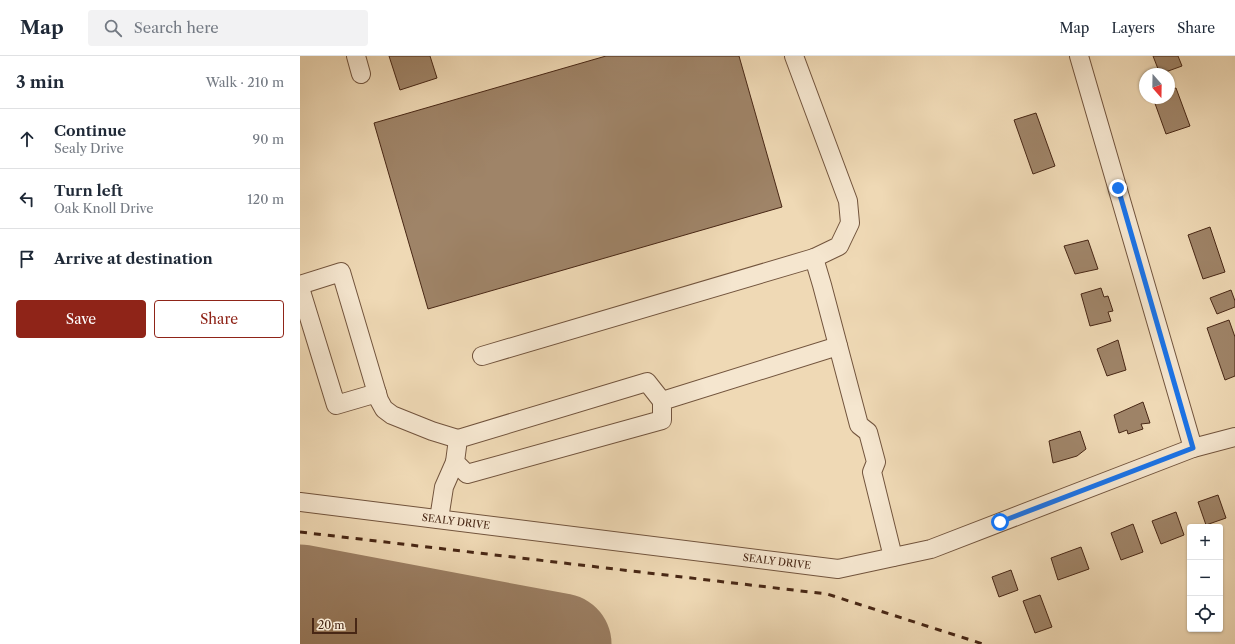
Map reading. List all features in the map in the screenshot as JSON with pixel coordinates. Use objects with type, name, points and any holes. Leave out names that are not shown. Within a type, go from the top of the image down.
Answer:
[{"type":"street","points":[[356,56],[361,74]]},
{"type":"street","points":[[482,356],[814,258],[839,246],[850,223],[848,201],[794,56]]},
{"type":"street","points":[[1079,56],[1193,448]]},
{"type":"street","points":[[814,258],[859,425],[868,432],[876,462],[872,472],[893,557]]},
{"type":"street","points":[[300,284],[341,272],[377,393],[384,409],[392,416],[432,431],[458,439],[647,382],[662,401],[662,420],[467,474],[455,462]]},
{"type":"street","points":[[300,288],[336,405],[377,393]]},
{"type":"street","points":[[662,401],[838,346]]},
{"type":"street","name":"SEALY DRIVE","points":[[300,502],[838,569],[931,548],[1193,448],[1235,437]]},
{"type":"street","points":[[439,519],[444,487],[455,462],[458,439]]},
{"type":"building","points":[[389,56],[430,56],[437,78],[400,90]]},
{"type":"building","points":[[606,56],[739,56],[782,207],[428,309],[374,123]]},
{"type":"building","points":[[1153,56],[1178,56],[1182,66],[1175,69],[1158,68]]},
{"type":"building","points":[[1175,88],[1190,126],[1166,134],[1155,104],[1175,104]]},
{"type":"building","points":[[1036,113],[1055,166],[1033,174],[1014,120]]},
{"type":"building","points":[[1210,227],[1225,272],[1203,279],[1188,235]]},
{"type":"building","points":[[1088,240],[1098,269],[1075,274],[1064,246]]},
{"type":"building","points":[[1101,288],[1104,297],[1108,296],[1113,311],[1108,312],[1111,321],[1090,326],[1081,294]]},
{"type":"building","points":[[1231,290],[1235,301],[1235,307],[1217,314],[1210,298]]},
{"type":"building","points":[[1229,320],[1235,337],[1235,376],[1225,380],[1207,328]]},
{"type":"building","points":[[1118,340],[1126,370],[1107,376],[1097,349]]},
{"type":"building","points":[[1143,402],[1150,423],[1141,424],[1143,429],[1128,434],[1127,430],[1119,433],[1114,415]]},
{"type":"building","points":[[1080,431],[1086,449],[1077,456],[1053,463],[1049,441]]},
{"type":"building","points":[[1218,495],[1226,518],[1206,524],[1198,502]]},
{"type":"building","points":[[1176,512],[1184,535],[1161,544],[1152,521]]},
{"type":"building","points":[[1133,524],[1143,552],[1121,560],[1111,533]]},
{"type":"building","points":[[1081,547],[1089,569],[1058,580],[1051,558]]},
{"type":"building","points":[[1011,570],[1018,590],[999,597],[992,577]]},
{"type":"building","points":[[1040,595],[1052,627],[1035,633],[1023,601]]},
{"type":"runway","points":[[300,595],[561,644]]},
{"type":"railway","points":[[300,532],[827,594],[983,644]]},
{"type":"route","points":[[1000,522],[1193,448],[1118,188]]}]
